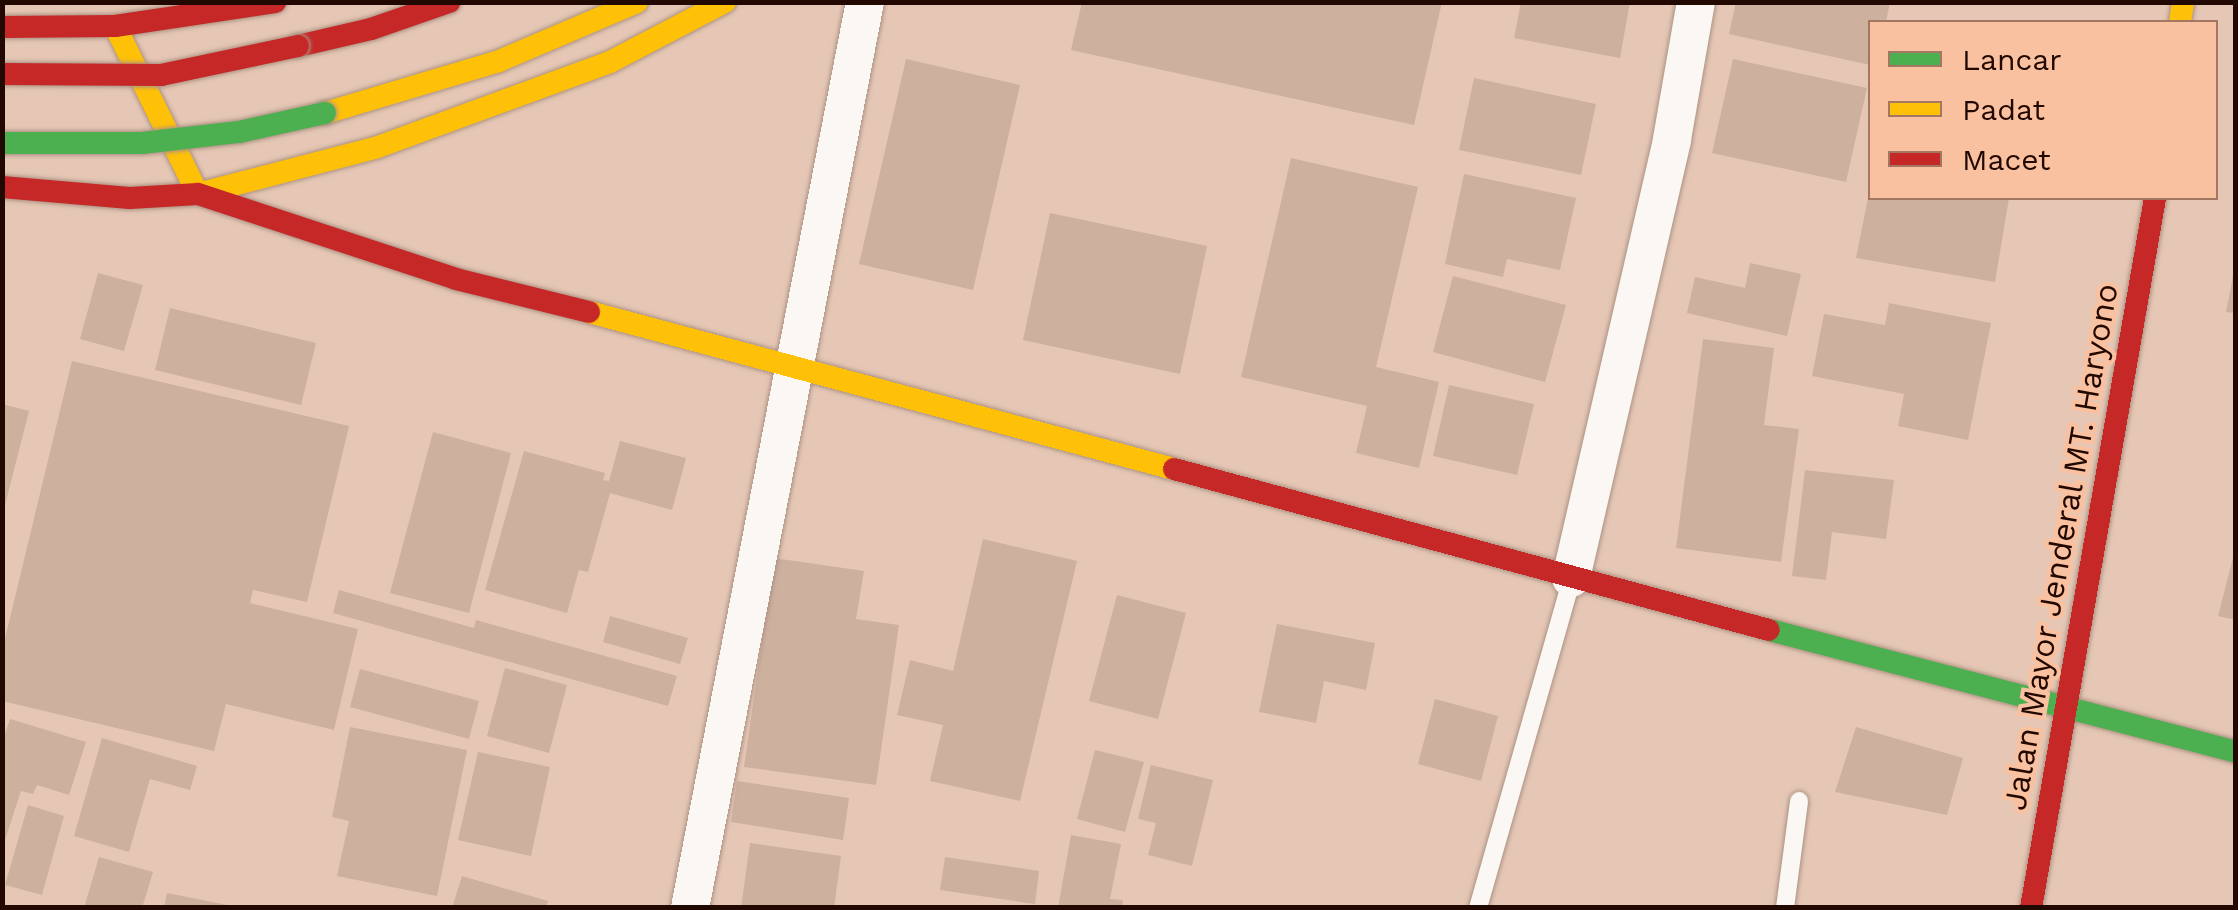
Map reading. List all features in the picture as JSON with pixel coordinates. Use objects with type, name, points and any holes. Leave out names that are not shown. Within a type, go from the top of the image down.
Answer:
[{"type":"main road","points":[[2,27],[114,26],[275,2]]},
{"type":"main road","points":[[2,74],[162,75],[298,46],[449,2]]},
{"type":"main road","points":[[2,144],[142,143],[240,132],[325,113],[499,61],[637,2]]},
{"type":"main road","points":[[2,187],[130,198],[198,194],[393,142],[610,62],[724,2]]},
{"type":"main road","points":[[114,26],[198,194],[456,279],[794,364],[1571,578],[1913,664],[2065,709],[2236,752]]},
{"type":"main road","name":"Jalan Mayor Jenderal MT. Haryono","points":[[2032,908],[2155,200]]},
{"type":"street","points":[[690,908],[865,2]]},
{"type":"street","points":[[1571,578],[1672,139],[1696,2]]},
{"type":"lane","points":[[1478,908],[1571,578]]},
{"type":"lane","points":[[1785,908],[1799,800]]},
{"type":"building","points":[[1082,2],[1442,2],[1414,125],[1071,50]]},
{"type":"building","points":[[1521,2],[1630,2],[1620,58],[1514,38]]},
{"type":"building","points":[[1736,2],[1890,2],[1886,20],[1868,20],[1868,65],[1729,34]]},
{"type":"building","points":[[906,59],[1020,85],[973,290],[859,264]]},
{"type":"building","points":[[1733,59],[1867,88],[1846,182],[1712,153]]},
{"type":"building","points":[[1474,78],[1596,104],[1581,175],[1459,150]]},
{"type":"building","points":[[1291,158],[1418,187],[1376,367],[1439,382],[1419,468],[1356,453],[1367,406],[1241,377]]},
{"type":"building","points":[[1464,174],[1576,198],[1560,270],[1507,259],[1503,277],[1445,264]]},
{"type":"building","points":[[1868,198],[2009,200],[1995,282],[1856,258]]},
{"type":"building","points":[[1050,213],[1207,246],[1180,374],[1023,340]]},
{"type":"building","points":[[1750,263],[1801,274],[1787,336],[1687,313],[1695,277],[1745,288]]},
{"type":"building","points":[[2236,272],[2236,313],[2226,312]]},
{"type":"building","points":[[98,273],[143,285],[124,351],[80,339]]},
{"type":"building","points":[[1453,276],[1566,305],[1545,382],[1433,352]]},
{"type":"building","points":[[1889,303],[1991,323],[1968,440],[1898,426],[1904,394],[1812,376],[1824,314],[1885,325]]},
{"type":"building","points":[[170,308],[316,343],[301,405],[155,370]]},
{"type":"building","points":[[1703,339],[1774,348],[1764,425],[1799,429],[1781,562],[1676,548]]},
{"type":"building","points":[[72,361],[349,426],[307,602],[253,590],[250,603],[358,629],[334,730],[226,704],[214,751],[2,701],[2,651]]},
{"type":"building","points":[[1449,385],[1534,404],[1517,475],[1433,456]]},
{"type":"building","points":[[2,404],[29,411],[4,509],[2,509]]},
{"type":"building","points":[[433,432],[511,453],[469,613],[390,593]]},
{"type":"building","points":[[620,441],[686,458],[672,510],[610,493],[588,572],[579,570],[567,613],[485,590],[524,451],[605,473],[603,480],[609,481]]},
{"type":"building","points":[[1805,470],[1894,480],[1886,539],[1832,532],[1826,580],[1792,576]]},
{"type":"building","points":[[983,539],[1077,561],[1020,801],[930,781],[943,725],[897,715],[910,660],[953,671]]},
{"type":"building","points":[[2236,554],[2236,620],[2218,616]]},
{"type":"building","points":[[774,558],[864,571],[856,619],[899,625],[876,785],[744,767]]},
{"type":"building","points":[[339,590],[474,628],[476,620],[677,676],[668,706],[333,613]]},
{"type":"building","points":[[1117,595],[1186,613],[1158,719],[1089,701]]},
{"type":"building","points":[[610,616],[688,638],[680,664],[603,642]]},
{"type":"building","points":[[1277,624],[1375,643],[1366,690],[1324,681],[1316,723],[1259,712]]},
{"type":"building","points":[[505,668],[567,685],[549,753],[487,736]]},
{"type":"building","points":[[360,669],[479,701],[469,739],[350,707]]},
{"type":"building","points":[[1435,699],[1498,716],[1481,781],[1418,764]]},
{"type":"building","points":[[10,719],[86,742],[69,795],[37,785],[33,794],[21,791],[5,840],[2,743]]},
{"type":"building","points":[[350,727],[467,750],[437,896],[337,876],[349,821],[332,817]]},
{"type":"building","points":[[1856,727],[1963,758],[1947,815],[1835,792]]},
{"type":"building","points":[[102,738],[197,766],[190,790],[150,779],[129,852],[74,836]]},
{"type":"building","points":[[1095,750],[1144,762],[1125,832],[1077,819]]},
{"type":"building","points":[[478,752],[550,767],[531,856],[458,840]]},
{"type":"building","points":[[1151,765],[1213,780],[1192,866],[1148,855],[1156,823],[1138,819]]},
{"type":"building","points":[[737,781],[849,798],[843,840],[731,822]]},
{"type":"building","points":[[28,805],[64,816],[42,895],[5,885]]},
{"type":"building","points":[[1071,835],[1121,844],[1110,899],[1123,900],[1122,908],[1058,908]]},
{"type":"building","points":[[750,843],[841,856],[834,908],[741,908]]},
{"type":"building","points":[[99,857],[153,872],[142,908],[84,908]]},
{"type":"building","points":[[945,857],[1039,871],[1035,904],[940,890]]},
{"type":"building","points":[[462,876],[548,901],[546,908],[452,908]]},
{"type":"building","points":[[167,893],[232,906],[232,908],[164,908]]},
{"type":"traffic: fast","points":[[2,143],[142,143],[239,132],[325,113]]},
{"type":"traffic: fast","points":[[1769,630],[2236,752]]},
{"type":"traffic: slow","points":[[325,113],[499,61],[637,2]]},
{"type":"traffic: slow","points":[[115,26],[198,194],[375,148],[610,62],[725,2]]},
{"type":"traffic: slow","points":[[2180,20],[2183,2]]},
{"type":"traffic: slow","points":[[589,312],[1174,469]]},
{"type":"traffic: jam","points":[[2,27],[115,26],[275,2]]},
{"type":"traffic: jam","points":[[298,46],[371,29],[449,2]]},
{"type":"traffic: jam","points":[[2,74],[161,75],[298,46]]},
{"type":"traffic: jam","points":[[2,187],[130,198],[198,194],[456,279],[589,312]]},
{"type":"traffic: jam","points":[[2031,908],[2155,200]]},
{"type":"traffic: jam","points":[[1174,469],[1769,630]]}]
